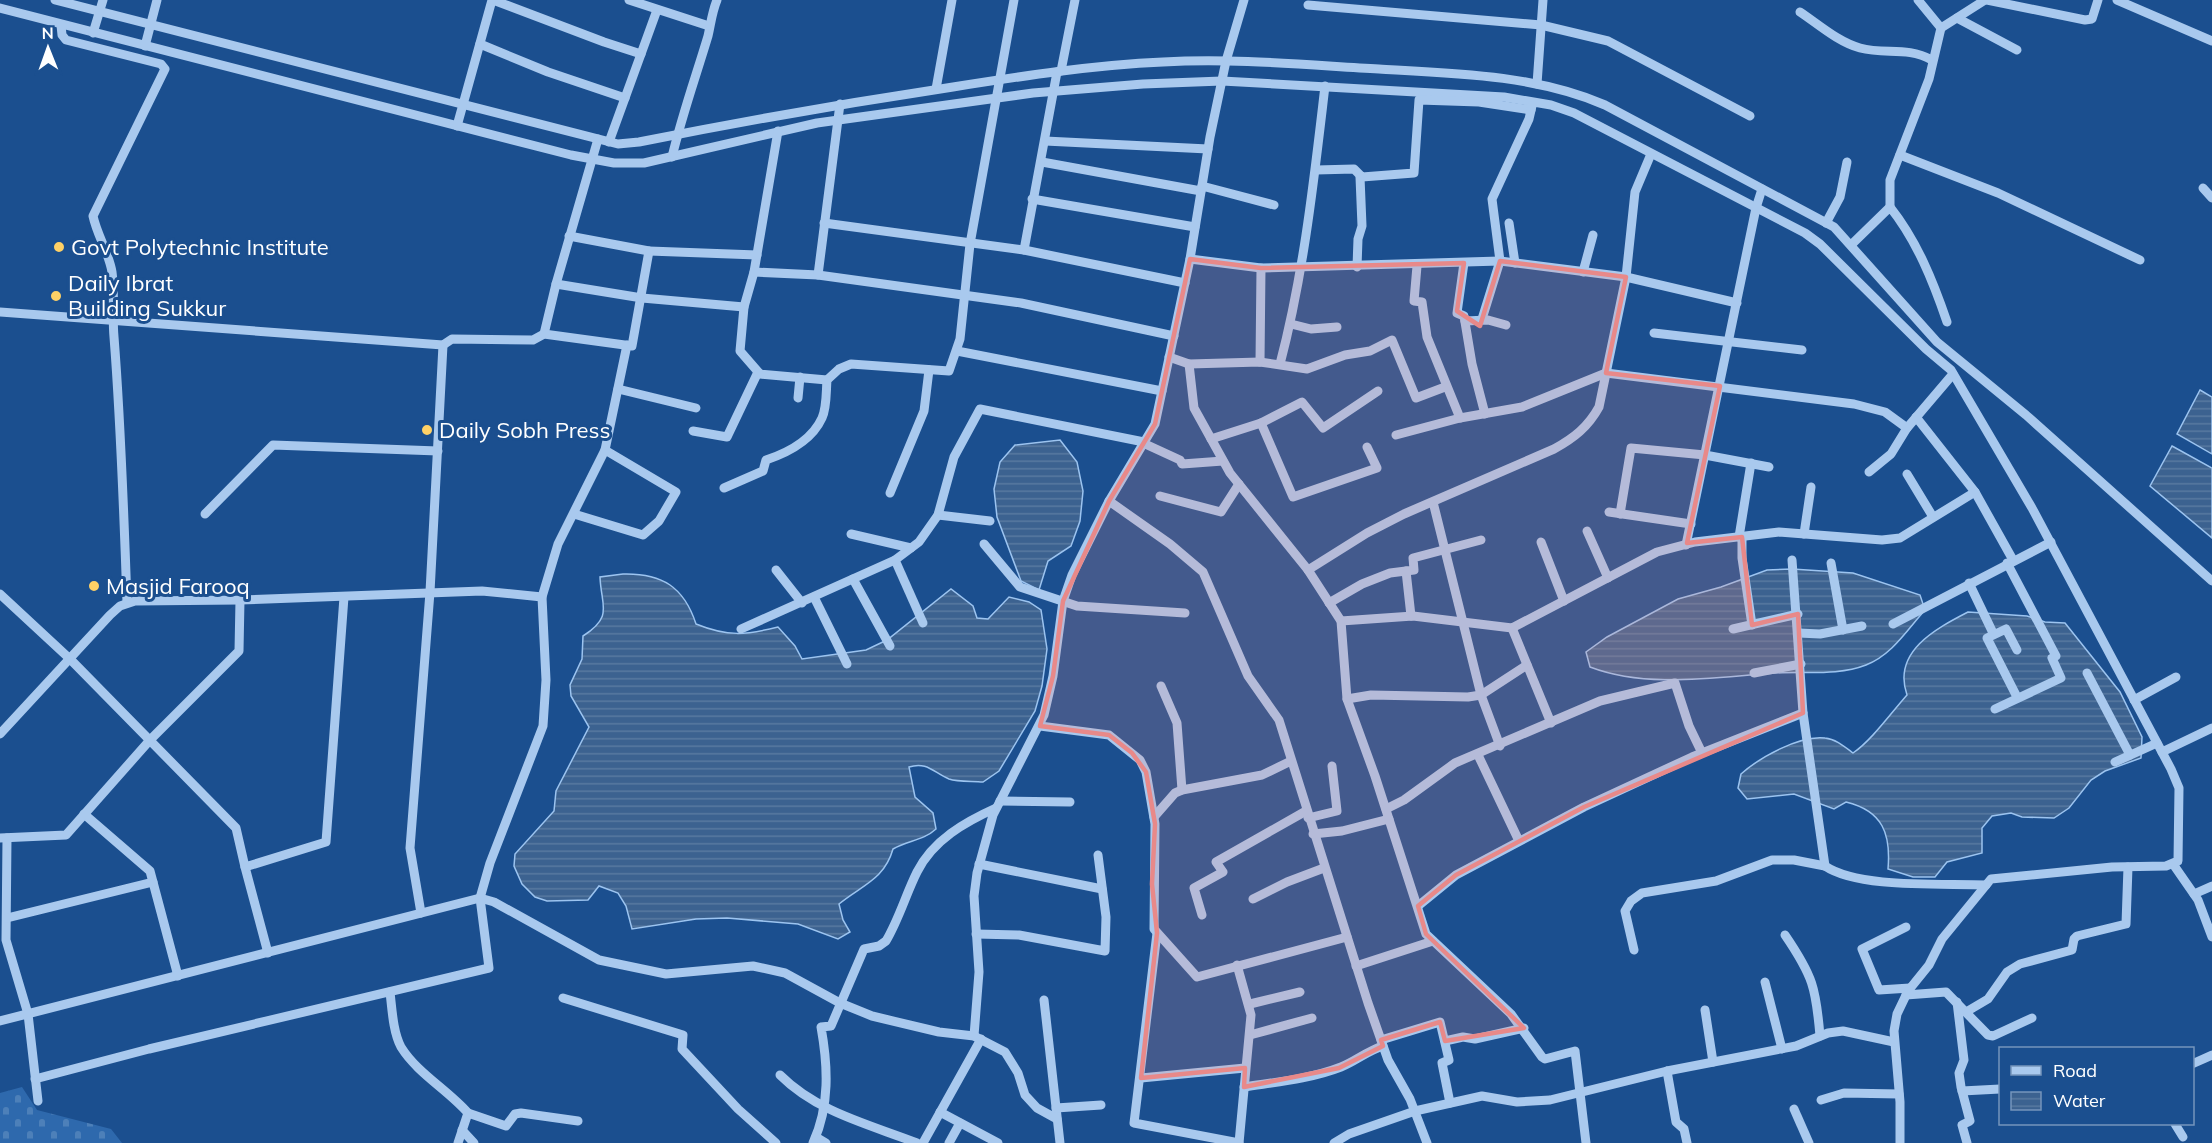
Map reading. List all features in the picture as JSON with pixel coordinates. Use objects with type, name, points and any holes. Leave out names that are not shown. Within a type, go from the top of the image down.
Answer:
[{"type":"street","points":[[55,0],[618,144],[936,89],[1059,72],[1164,62],[1226,61],[1405,70],[1572,90],[1605,105],[1826,223],[1851,245],[1937,342],[1959,363],[1972,369],[2026,415],[2212,580]]},
{"type":"street","points":[[93,33],[103,0]]},
{"type":"street","points":[[145,46],[157,0]]},
{"type":"street","points":[[457,126],[493,0],[641,54]]},
{"type":"street","points":[[629,0],[709,26]]},
{"type":"street","points":[[672,156],[717,0]]},
{"type":"street","points":[[936,89],[952,0]]},
{"type":"street","points":[[724,488],[763,471],[766,460],[792,450],[818,425],[824,411],[827,380],[839,369],[851,364],[949,371],[957,351],[970,244],[1014,0]]},
{"type":"street","points":[[1024,250],[1032,199],[1046,141],[1053,91],[1075,0]]},
{"type":"street","points":[[923,1143],[978,1037],[979,972],[974,896],[979,864],[998,804],[1040,726],[1053,676],[1063,601],[1072,574],[1109,501],[1155,424],[1190,259],[1208,149],[1226,61],[1244,0]]},
{"type":"street","points":[[1537,84],[1543,0]]},
{"type":"street","points":[[1918,0],[1941,28]]},
{"type":"street","points":[[1947,322],[1933,280],[1909,231],[1890,207],[1890,180],[1929,79],[1941,28],[1986,0],[2085,20],[2092,19],[2098,0]]},
{"type":"street","points":[[2117,0],[2212,41]]},
{"type":"street","points":[[1308,5],[1541,25],[1620,46],[1750,116]]},
{"type":"street","points":[[0,8],[457,126],[614,163],[644,163],[777,131],[838,120],[883,116],[1099,86],[1222,81],[1504,97],[1532,106]]},
{"type":"street","points":[[609,142],[657,10]]},
{"type":"street","points":[[1800,12],[1859,48],[1902,50],[1920,53],[1932,60]]},
{"type":"street","points":[[1957,18],[2017,50]]},
{"type":"street","points":[[61,25],[62,35],[66,40],[161,64],[165,69],[93,216],[97,234],[111,269],[127,603]]},
{"type":"street","points":[[480,44],[548,72],[625,98]]},
{"type":"street","points":[[1280,364],[1291,324],[1316,170],[1325,86]]},
{"type":"street","points":[[883,97],[883,116]]},
{"type":"street","points":[[1360,177],[1414,173],[1419,100],[1532,106],[1574,113],[1756,208],[1820,244],[1952,372],[2050,542],[2179,788],[2178,861],[2173,864],[1991,879],[1942,939],[1929,965],[1908,992],[1897,1014],[1894,1042],[1899,1094],[1900,1143]]},
{"type":"street","points":[[818,275],[840,104]]},
{"type":"street","points":[[1482,319],[1500,261],[1492,199],[1532,106]]},
{"type":"street","points":[[777,131],[754,272],[744,307],[740,351],[758,372],[827,380]]},
{"type":"street","points":[[544,334],[569,236],[598,139]]},
{"type":"street","points":[[1046,141],[1208,149]]},
{"type":"street","points":[[1308,570],[1367,533],[1533,459],[1580,432],[1591,422],[1599,407],[1626,277],[1635,192],[1651,154]]},
{"type":"street","points":[[1900,156],[1998,193],[2140,260]]},
{"type":"street","points":[[1042,162],[1202,189],[1274,205]]},
{"type":"street","points":[[1826,223],[1839,197],[1847,162]]},
{"type":"street","points":[[1316,170],[1354,169],[1360,177],[1362,226],[1358,239],[1357,267]]},
{"type":"street","points":[[2203,188],[2212,198]]},
{"type":"street","points":[[1686,544],[1756,208],[1762,189]]},
{"type":"street","points":[[1032,199],[1196,227]]},
{"type":"street","points":[[1851,245],[1890,207]]},
{"type":"street","points":[[824,223],[1024,250],[1185,282]]},
{"type":"street","points":[[1509,223],[1515,263]]},
{"type":"street","points":[[1583,272],[1593,235]]},
{"type":"street","points":[[569,236],[649,251],[757,255]]},
{"type":"street","points":[[0,312],[443,345],[453,339],[533,340],[544,334],[632,346],[649,251]]},
{"type":"street","points":[[1190,259],[1261,268],[1417,266],[1500,261],[1626,277],[1737,303]]},
{"type":"street","points":[[1464,263],[1457,313],[1464,316],[1485,414]]},
{"type":"street","points":[[1417,266],[1414,301],[1422,302],[1427,337],[1445,387],[1460,418]]},
{"type":"street","points":[[1260,362],[1261,268]]},
{"type":"street","points":[[754,272],[818,275],[963,297],[1021,303],[1174,336]]},
{"type":"street","points":[[556,284],[642,298],[744,307]]},
{"type":"street","points":[[1465,321],[1482,319],[1506,325]]},
{"type":"street","points":[[1291,324],[1311,329],[1337,327]]},
{"type":"street","points":[[1654,333],[1802,350]]},
{"type":"street","points":[[1169,357],[1189,364],[1260,362],[1280,364],[1284,368],[1307,369],[1345,355],[1370,351],[1392,340],[1416,398],[1445,387]]},
{"type":"street","points":[[421,913],[410,848],[430,592],[443,345]]},
{"type":"street","points":[[35,1079],[149,1049],[489,968],[480,898],[490,863],[543,726],[546,680],[542,597],[558,544],[605,450],[627,345]]},
{"type":"street","points":[[957,351],[1162,391]]},
{"type":"street","points":[[1869,472],[1891,454],[1907,428],[1959,363]]},
{"type":"street","points":[[1189,364],[1194,408],[1223,462],[1308,570],[1341,621],[1347,699],[1386,808],[1426,934],[1524,1028],[1545,1059],[1575,1052],[1586,1143]]},
{"type":"street","points":[[890,493],[924,411],[929,369]]},
{"type":"street","points":[[693,431],[727,437],[758,372]]},
{"type":"street","points":[[1396,435],[1460,418],[1522,407],[1606,373],[1854,404],[1885,412],[1907,428]]},
{"type":"street","points":[[798,398],[800,378]]},
{"type":"street","points":[[618,389],[696,408]]},
{"type":"street","points":[[1211,439],[1261,423],[1302,402],[1323,428],[1378,391]]},
{"type":"street","points":[[741,629],[896,560],[919,542],[938,515],[954,458],[980,409],[1144,443],[1180,460],[1182,464],[1223,462]]},
{"type":"street","points":[[1916,417],[1975,492],[2056,656],[2052,658],[2061,678],[1995,709]]},
{"type":"street","points":[[1261,423],[1293,497],[1377,468],[1367,447]]},
{"type":"street","points":[[205,514],[273,444],[438,451]]},
{"type":"street","points":[[1620,514],[1631,448],[1705,455],[1769,466]]},
{"type":"street","points":[[574,514],[643,535],[659,521],[676,492],[605,450]]},
{"type":"street","points":[[1750,463],[1740,537],[1752,626]]},
{"type":"street","points":[[1907,474],[1933,517]]},
{"type":"street","points":[[1160,496],[1221,512],[1239,484]]},
{"type":"street","points":[[1804,534],[1810,486]]},
{"type":"street","points":[[1341,621],[1411,616],[1512,628],[1657,552],[1686,544],[1779,532],[1882,540],[1900,537],[1975,492]]},
{"type":"street","points":[[1109,501],[1170,544],[1203,572],[1248,676],[1279,720],[1313,834],[1382,1043],[1415,1111],[1427,1143]]},
{"type":"street","points":[[1433,502],[1481,695],[1500,746]]},
{"type":"street","points":[[1609,512],[1690,524]]},
{"type":"street","points":[[938,515],[990,521]]},
{"type":"street","points":[[1587,531],[1608,578]]},
{"type":"street","points":[[851,534],[911,548]]},
{"type":"street","points":[[1329,603],[1362,584],[1390,573],[1414,570],[1413,558],[1481,540]]},
{"type":"street","points":[[1541,542],[1564,601]]},
{"type":"street","points":[[1893,624],[2050,542]]},
{"type":"street","points":[[984,544],[1016,584],[1077,606],[1185,613]]},
{"type":"street","points":[[896,560],[924,622]]},
{"type":"street","points":[[1792,560],[1798,614],[1803,713],[1825,866]]},
{"type":"street","points":[[1831,563],[1842,630]]},
{"type":"street","points":[[776,570],[802,603]]},
{"type":"street","points":[[1406,571],[1411,616]]},
{"type":"street","points":[[853,579],[890,646]]},
{"type":"street","points":[[1969,583],[1993,633]]},
{"type":"street","points":[[0,734],[110,615],[127,603],[482,591],[542,597]]},
{"type":"street","points":[[0,594],[70,659],[236,828],[268,953]]},
{"type":"street","points":[[245,867],[326,842],[344,597]]},
{"type":"street","points":[[814,597],[847,664]]},
{"type":"street","points":[[38,1101],[28,1014],[6,940],[4,838],[66,835],[150,740],[239,651],[240,600]]},
{"type":"street","points":[[1733,628],[1752,626],[1798,614]]},
{"type":"street","points":[[1799,633],[1820,634],[1862,626]]},
{"type":"street","points":[[1512,628],[1551,723]]},
{"type":"street","points":[[2017,650],[2006,629],[1993,633],[1987,638],[2017,697]]},
{"type":"street","points":[[1754,673],[1801,664]]},
{"type":"street","points":[[1347,699],[1371,695],[1456,697],[1481,695],[1527,665]]},
{"type":"street","points":[[2087,673],[2130,755]]},
{"type":"street","points":[[2134,700],[2176,677]]},
{"type":"street","points":[[1386,808],[1404,800],[1455,763],[1500,746],[1600,701],[1675,683],[1689,726],[1702,753]]},
{"type":"street","points":[[1161,686],[1176,723],[1182,790]]},
{"type":"street","points":[[1418,906],[1456,875],[1584,807],[1702,753],[1803,713]]},
{"type":"street","points":[[1040,726],[1109,735],[1132,753],[1146,772],[1154,818],[1152,884],[1154,929],[1197,977],[1347,938]]},
{"type":"street","points":[[2162,752],[2212,728]]},
{"type":"street","points":[[2115,762],[2157,743]]},
{"type":"street","points":[[1478,755],[1519,841]]},
{"type":"street","points":[[1154,818],[1175,793],[1182,790],[1266,774],[1291,761]]},
{"type":"street","points":[[1202,915],[1194,888],[1223,872],[1216,862],[1307,814],[1337,811],[1332,766]]},
{"type":"street","points":[[826,1143],[814,1140],[823,1108],[828,1066],[821,1027],[831,1026],[864,949],[879,946],[891,933],[916,874],[930,852],[955,831],[998,804],[1070,802]]},
{"type":"street","points":[[84,814],[150,871],[178,976]]},
{"type":"street","points":[[1313,834],[1342,831],[1389,819]]},
{"type":"street","points":[[976,934],[1019,935],[1105,951],[1106,933],[1098,855]]},
{"type":"street","points":[[1634,950],[1625,911],[1631,901],[1642,893],[1716,881],[1772,860],[1794,860],[1825,866],[1833,872],[1873,881],[1986,885]]},
{"type":"street","points":[[979,864],[1102,890]]},
{"type":"street","points":[[2173,864],[2194,894],[2212,937]]},
{"type":"street","points":[[1966,1012],[1988,999],[2007,972],[2020,964],[2072,950],[2074,939],[2077,936],[2126,924],[2128,867]]},
{"type":"street","points":[[1253,899],[1287,882],[1324,868]]},
{"type":"street","points":[[7,918],[153,882]]},
{"type":"street","points":[[2194,894],[2212,886]]},
{"type":"street","points":[[0,1021],[480,898],[494,902],[599,960],[666,974],[753,966],[785,973],[840,1003],[872,1016],[978,1037],[1005,1052],[1018,1073],[1025,1095],[1037,1107],[1057,1119]]},
{"type":"street","points":[[1906,927],[1862,949],[1879,990],[1908,992],[1942,990],[1988,1035],[1993,1036],[2032,1018]]},
{"type":"street","points":[[1157,933],[1134,1123],[1239,1143],[1250,1035],[1250,1004],[1237,966]]},
{"type":"street","points":[[1785,935],[1810,975],[1820,1036]]},
{"type":"street","points":[[1356,966],[1433,941]]},
{"type":"street","points":[[1765,982],[1782,1049]]},
{"type":"street","points":[[390,992],[393,1020],[401,1046],[420,1068],[453,1095],[468,1113],[506,1126],[515,1114],[521,1113],[579,1121]]},
{"type":"street","points":[[1250,1004],[1300,992]]},
{"type":"street","points":[[563,998],[683,1035],[682,1049],[738,1109],[776,1143]]},
{"type":"street","points":[[1044,1000],[1060,1143]]},
{"type":"street","points":[[1956,1002],[1964,1060],[1959,1073],[1970,1121],[1962,1125],[1967,1143]]},
{"type":"street","points":[[1705,1010],[1713,1062]]},
{"type":"street","points":[[1250,1035],[1312,1018]]},
{"type":"street","points":[[1244,1087],[1312,1076],[1339,1068],[1382,1043],[1440,1022],[1449,1060],[1442,1063],[1450,1103]]},
{"type":"street","points":[[1444,1041],[1463,1037],[1475,1039],[1524,1028]]},
{"type":"street","points":[[1334,1143],[1349,1134],[1415,1111],[1482,1096],[1517,1102],[1550,1100],[1667,1071],[1782,1049],[1843,1031],[1894,1042]]},
{"type":"street","points":[[2194,1064],[2212,1055]]},
{"type":"street","points":[[1140,1078],[1245,1068]]},
{"type":"street","points":[[1667,1071],[1676,1122],[1684,1129],[1687,1143]]},
{"type":"street","points":[[780,1075],[795,1090],[823,1108],[917,1143]]},
{"type":"street","points":[[1962,1091],[1999,1089]]},
{"type":"street","points":[[1821,1100],[1844,1093],[1899,1094]]},
{"type":"street","points":[[1056,1108],[1101,1105]]},
{"type":"street","points":[[1794,1109],[1809,1143]]},
{"type":"street","points":[[940,1112],[998,1143]]},
{"type":"street","points":[[458,1143],[468,1113]]},
{"type":"street","points":[[949,1143],[960,1123]]},
{"type":"street","points":[[2176,1125],[2183,1137]]},
{"type":"street","points":[[462,1130],[474,1143]]},
{"type":"highlighted area","points":[[1190,259],[1261,268],[1464,263],[1457,311],[1480,326],[1500,261],[1626,277],[1606,373],[1720,386],[1687,543],[1742,537],[1752,625],[1798,614],[1803,713],[1584,807],[1456,875],[1418,906],[1426,934],[1524,1028],[1445,1041],[1440,1022],[1381,1040],[1383,1046],[1339,1068],[1244,1087],[1245,1068],[1141,1078],[1157,933],[1152,884],[1155,824],[1146,772],[1132,753],[1109,735],[1040,726],[1053,676],[1063,601],[1109,501],[1155,424]]},
{"type":"green space","points":[[22,1087],[37,1110],[111,1129],[122,1143],[0,1143],[0,1093]]},
{"type":"water","points":[[2200,390],[2212,397],[2212,454],[2177,434]]},
{"type":"water","points":[[1060,440],[1077,462],[1083,491],[1080,521],[1071,546],[1048,561],[1039,590],[1021,581],[997,517],[994,489],[1000,462],[1015,445]]},
{"type":"water","points":[[2172,446],[2212,468],[2212,538],[2150,486]]},
{"type":"water","points":[[1792,569],[1853,573],[1920,595],[1925,610],[1884,655],[1866,665],[1844,671],[1658,680],[1612,674],[1590,667],[1586,652],[1607,637],[1678,599],[1721,587],[1767,570]]},
{"type":"water","points":[[623,574],[649,576],[670,585],[685,600],[696,624],[707,628],[737,633],[778,627],[795,646],[802,659],[866,650],[887,640],[951,589],[973,606],[977,618],[988,619],[1009,597],[1029,602],[1041,610],[1047,649],[1042,686],[1035,711],[999,771],[983,782],[953,780],[930,768],[909,767],[915,797],[933,813],[936,829],[926,836],[893,849],[878,875],[839,904],[843,920],[850,932],[838,939],[798,924],[727,918],[696,919],[632,929],[626,906],[618,893],[599,886],[588,900],[547,901],[535,897],[522,884],[514,866],[515,854],[554,811],[556,791],[589,727],[571,696],[570,685],[582,659],[583,636],[599,622],[604,610],[600,577]]},
{"type":"water","points":[[1968,612],[2027,616],[2045,622],[2065,623],[2120,692],[2142,737],[2141,758],[2105,771],[2091,780],[2069,808],[2054,818],[2022,817],[2011,813],[1992,816],[1982,828],[1982,853],[1947,862],[1935,877],[1913,877],[1888,869],[1888,845],[1882,826],[1869,811],[1859,806],[1846,802],[1834,809],[1794,794],[1747,799],[1738,788],[1741,774],[1758,761],[1803,740],[1829,739],[1853,753],[1860,748],[1907,695],[1904,680],[1911,654],[1930,634]]},
{"type":"place","name":"Govt Polytechnic Institute","points":[[59,247]]},
{"type":"place","name":"Daily Ibrat Building Sukkur","points":[[56,296]]},
{"type":"place","name":"Daily Sobh Press","points":[[427,430]]},
{"type":"place","name":"Masjid Farooq","points":[[94,586]]}]
